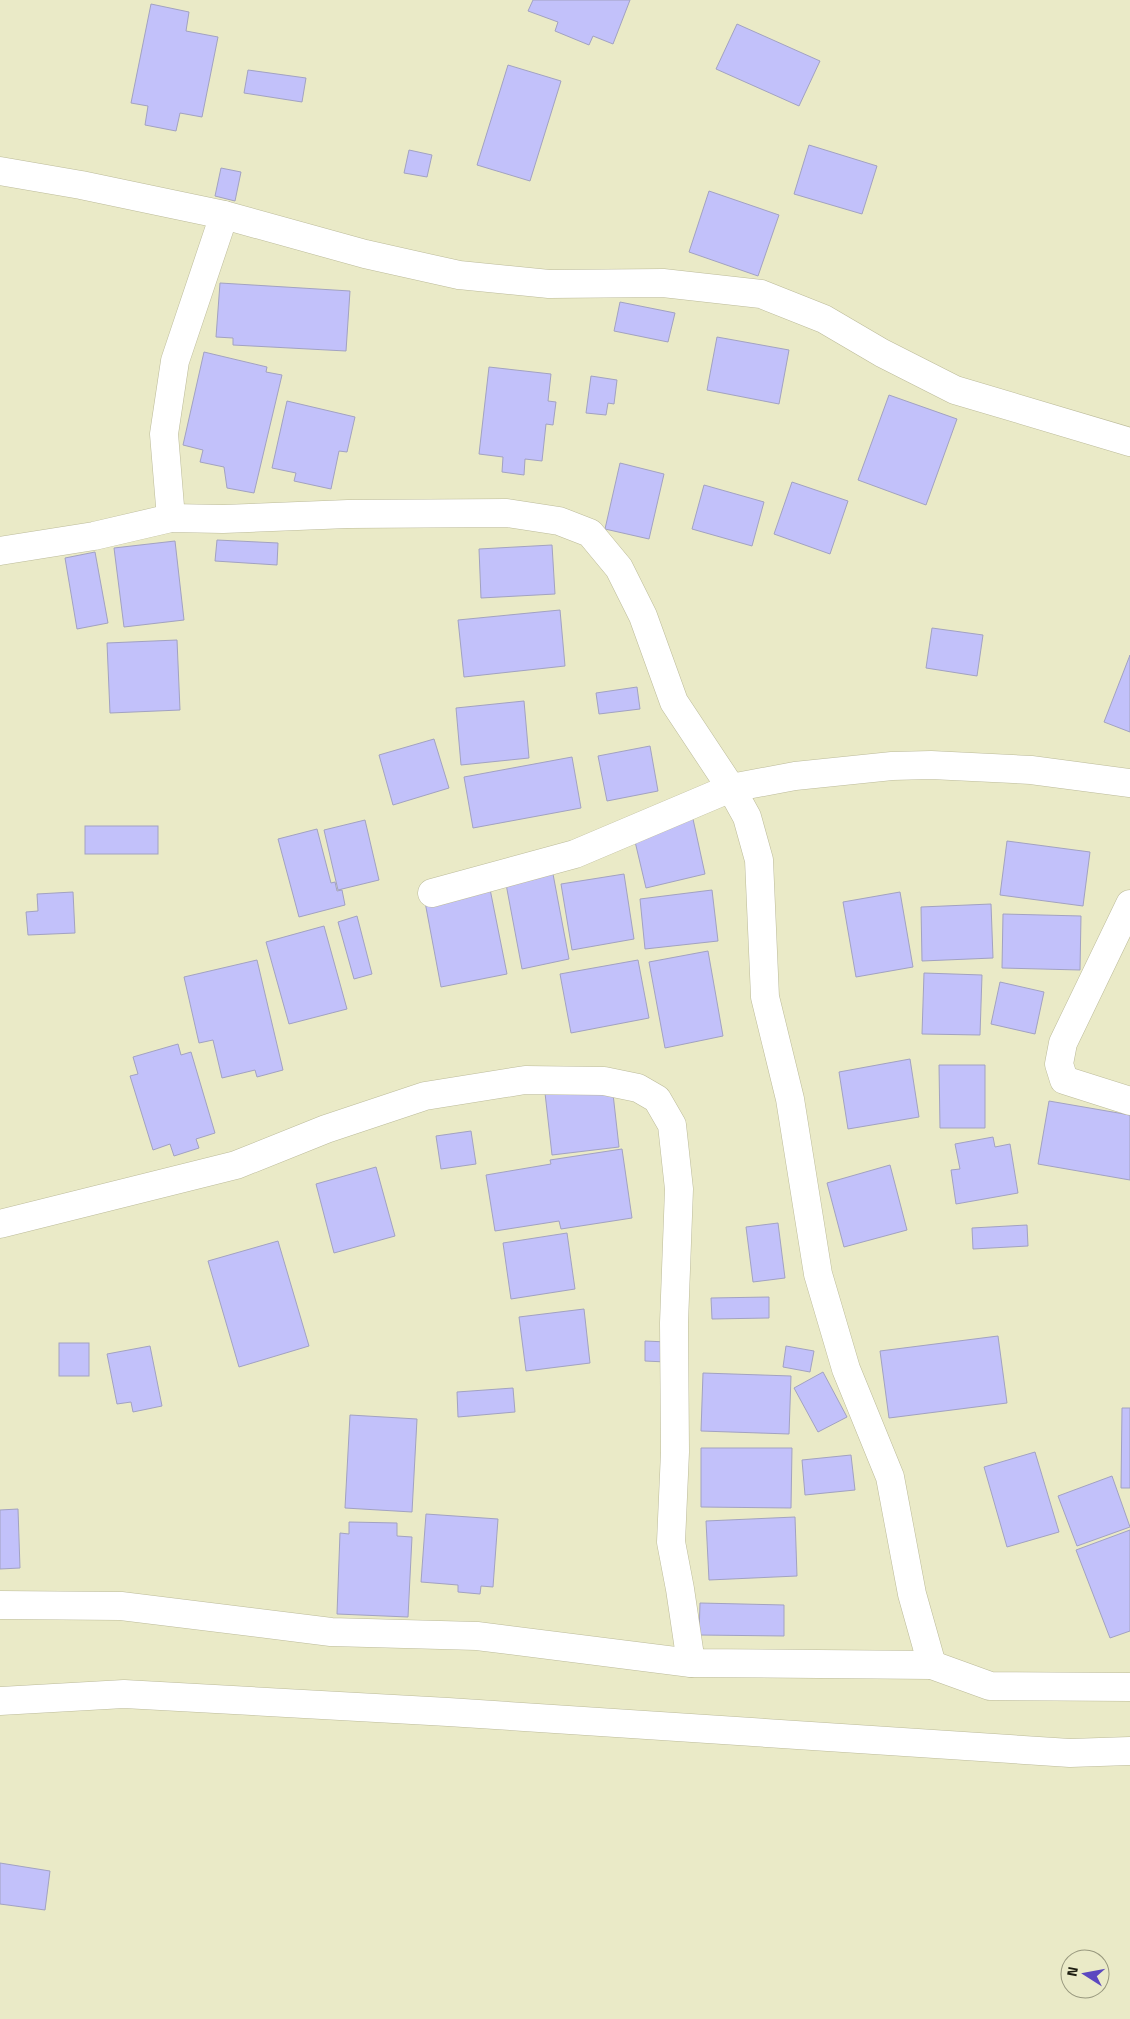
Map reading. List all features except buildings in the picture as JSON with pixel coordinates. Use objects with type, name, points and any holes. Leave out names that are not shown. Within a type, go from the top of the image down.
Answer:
[{"type":"street","points":[[0,171],[82,185],[224,215],[365,254],[459,275],[549,284],[663,283],[761,294],[824,319],[882,353],[956,390],[1130,442]]},
{"type":"street","points":[[171,518],[164,434],[175,361],[224,215]]},
{"type":"street","points":[[0,551],[94,536],[171,518],[223,519],[348,514],[508,513],[559,521],[590,534],[619,568],[643,616],[674,702],[731,788],[747,816],[759,860],[765,997],[790,1099],[818,1274],[846,1369],[890,1477],[912,1594],[932,1665]]},
{"type":"street","points":[[432,893],[575,854],[731,788],[795,776],[892,766],[931,765],[1031,770],[1130,782]]},
{"type":"street","points":[[1130,904],[1063,1043],[1059,1064],[1064,1080],[1130,1101]]},
{"type":"street","points":[[0,1224],[236,1165],[326,1129],[425,1096],[535,1080],[604,1081],[638,1088],[657,1099],[672,1125],[679,1189],[674,1323],[675,1452],[671,1542],[691,1662]]},
{"type":"street","points":[[0,1605],[121,1606],[331,1632],[477,1636],[691,1662],[932,1665],[990,1686],[1130,1686]]},
{"type":"street","points":[[0,1701],[124,1694],[448,1712],[1070,1753],[1130,1751]]}]
